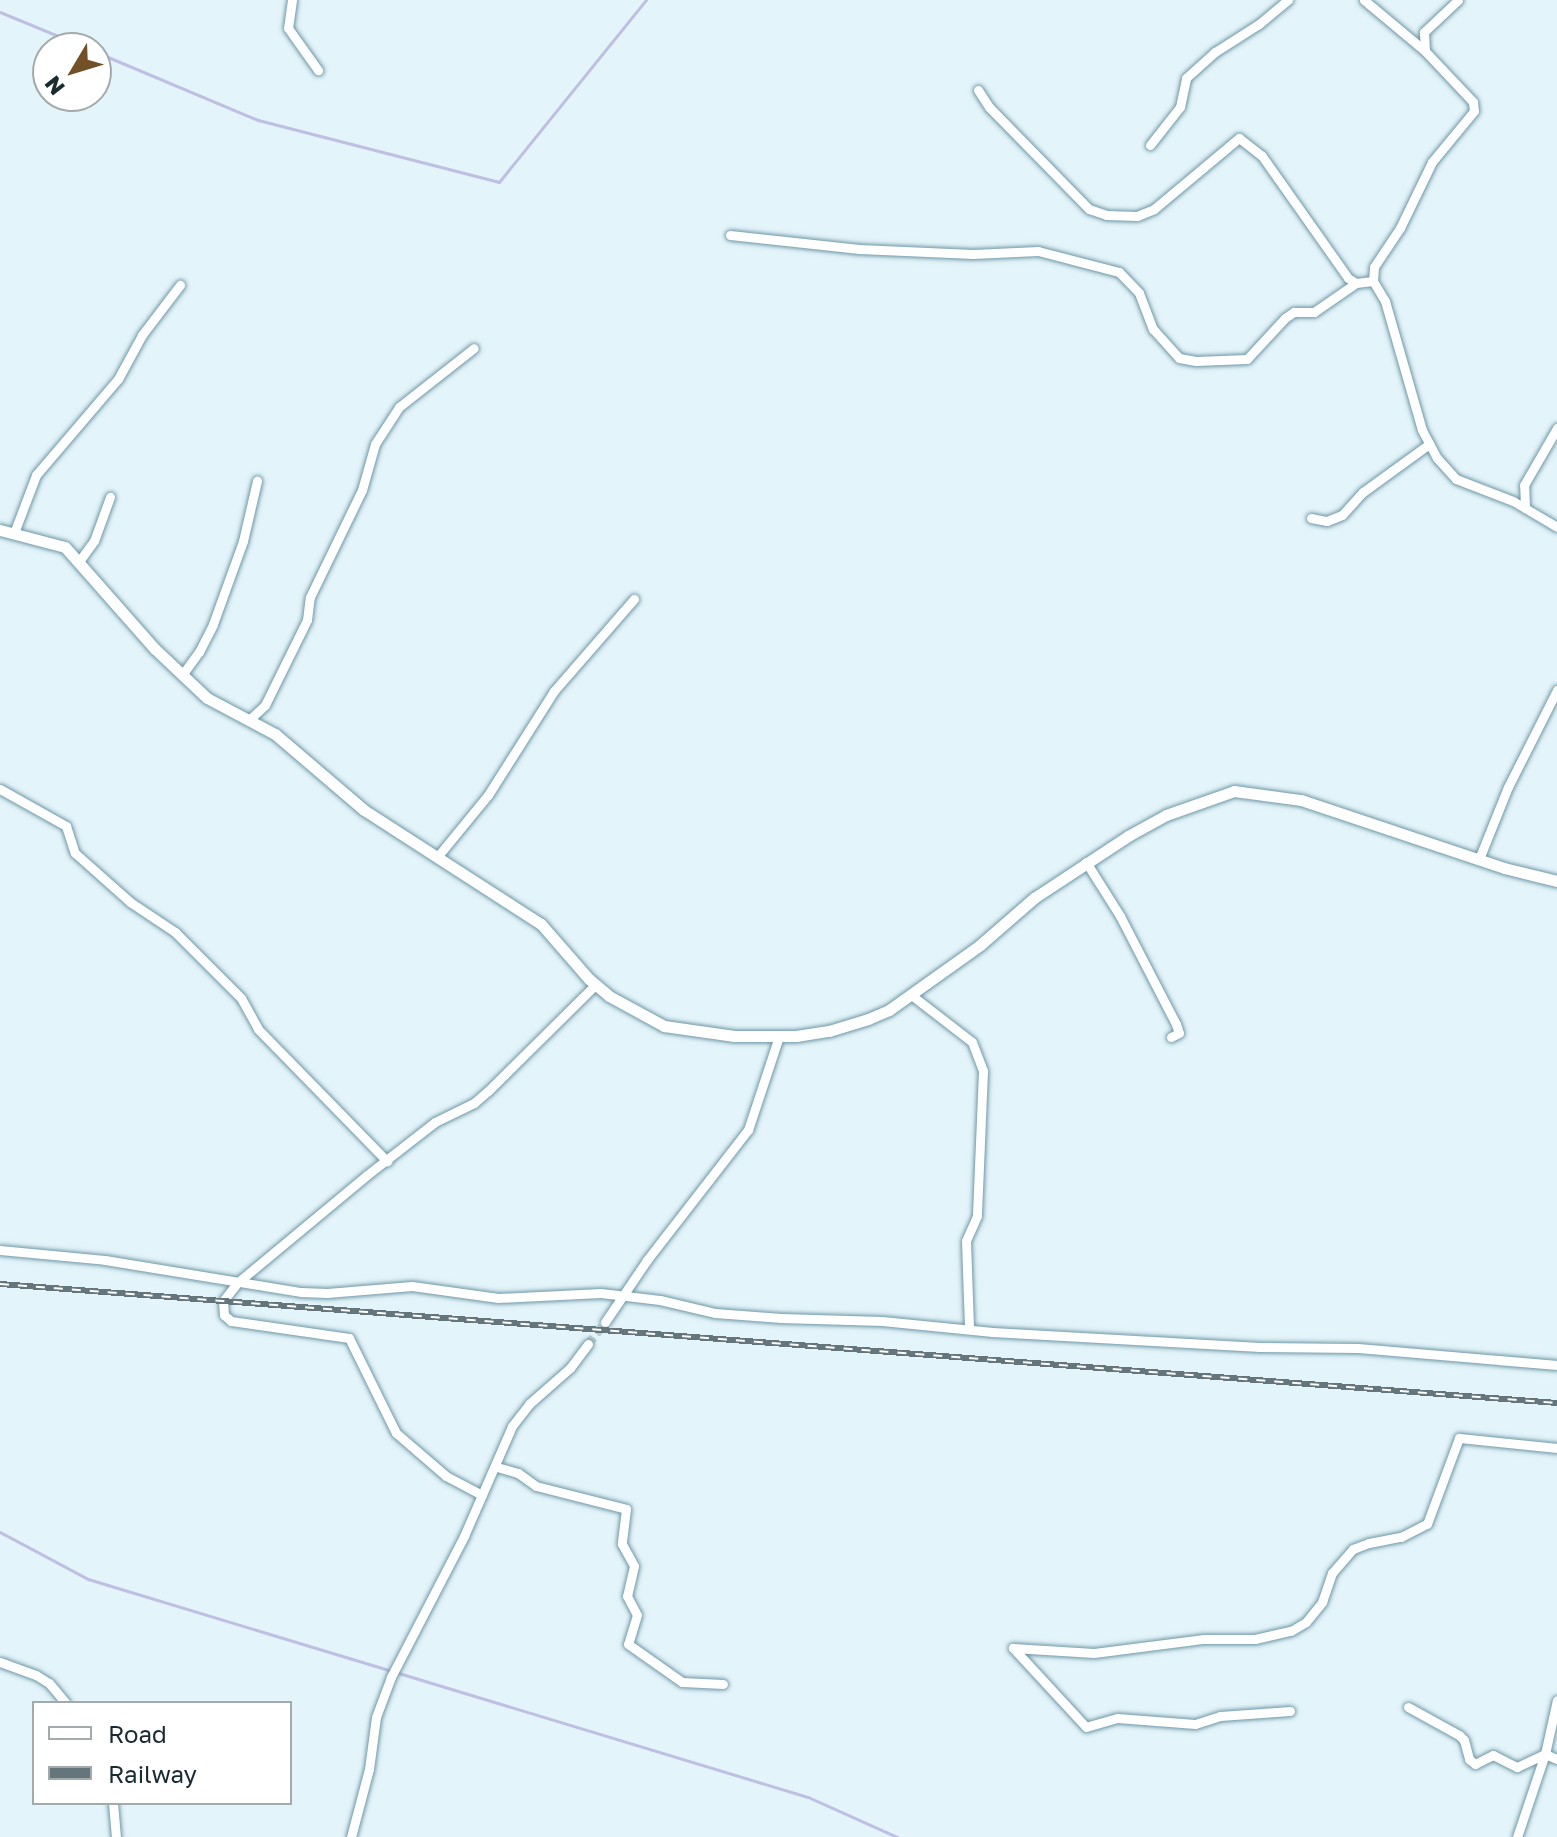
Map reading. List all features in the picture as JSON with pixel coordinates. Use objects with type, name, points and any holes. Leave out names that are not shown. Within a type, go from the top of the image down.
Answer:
[{"type":"street","points":[[292,0],[288,28],[318,70]]},
{"type":"street","points":[[1150,145],[1180,107],[1186,78],[1215,52],[1259,24],[1288,0]]},
{"type":"street","points":[[1364,0],[1425,51],[1473,102],[1474,111],[1432,162],[1400,228],[1374,267],[1373,281],[1385,301],[1422,430],[1456,479],[1525,508],[1557,527]]},
{"type":"street","points":[[1425,51],[1424,32],[1458,0]]},
{"type":"street","points":[[978,90],[989,107],[1089,209],[1106,215],[1137,216],[1154,209],[1239,138],[1262,156],[1338,267],[1356,283]]},
{"type":"street","points":[[730,235],[859,249],[973,254],[1038,251],[1119,272],[1139,293],[1153,329],[1179,358],[1196,361],[1247,359],[1294,312],[1314,312],[1356,283],[1373,281]]},
{"type":"street","points":[[14,533],[36,475],[118,379],[142,335],[180,285]]},
{"type":"street","points":[[250,719],[265,705],[307,620],[310,597],[362,490],[375,444],[399,407],[474,348]]},
{"type":"street","points":[[1525,508],[1524,485],[1557,428]]},
{"type":"street","points":[[1311,518],[1327,521],[1342,515],[1363,492],[1429,444]]},
{"type":"street","points":[[182,675],[199,652],[213,624],[243,541],[257,481]]},
{"type":"street","points":[[80,560],[94,541],[110,497]]},
{"type":"street","points":[[0,530],[65,547],[80,560],[130,622],[207,698],[250,719],[313,765],[364,810],[541,924],[595,985],[633,1011],[664,1026],[734,1036],[779,1036],[850,1026],[889,1010],[980,945],[1034,898],[1086,862],[1166,815],[1215,796],[1251,791],[1301,800],[1479,859],[1557,881]]},
{"type":"street","points":[[438,856],[488,795],[554,691],[634,599]]},
{"type":"street","points":[[1479,859],[1508,787],[1557,690]]},
{"type":"street","points":[[0,789],[66,826],[75,853],[130,902],[175,932],[241,998],[258,1029],[387,1161]]},
{"type":"street","points":[[1086,862],[1120,916],[1176,1024],[1179,1033],[1171,1037]]},
{"type":"street","points":[[482,1495],[446,1476],[396,1433],[349,1338],[225,1317],[224,1297],[237,1283],[435,1122],[474,1103],[595,985]]},
{"type":"street","points":[[910,994],[972,1042],[983,1071],[977,1216],[966,1241],[969,1329]]},
{"type":"street","points":[[605,1322],[748,1130],[779,1036]]},
{"type":"street","points":[[0,1250],[105,1260],[237,1283],[327,1293],[412,1286],[498,1298],[623,1295],[715,1313],[882,1321],[1260,1347],[1358,1348],[1557,1365]]},
{"type":"street","points":[[351,1837],[380,1704],[497,1467],[512,1426],[529,1404],[570,1368],[588,1344]]},
{"type":"street","points":[[1290,1711],[1220,1716],[1195,1724],[1117,1718],[1086,1727],[1013,1648],[1094,1653],[1204,1639],[1255,1639],[1291,1631],[1322,1602],[1332,1573],[1353,1549],[1401,1537],[1427,1524],[1459,1438],[1557,1448]]},
{"type":"street","points":[[497,1467],[518,1473],[536,1486],[626,1509],[622,1544],[634,1566],[627,1596],[637,1615],[628,1644],[682,1682],[723,1684]]},
{"type":"street","points":[[0,1662],[36,1675],[49,1683],[64,1701]]},
{"type":"street","points":[[1517,1837],[1545,1754],[1557,1700]]},
{"type":"street","points":[[1408,1707],[1459,1735],[1469,1759],[1475,1764],[1493,1755],[1517,1767],[1545,1754],[1557,1759]]},
{"type":"street","points":[[113,1805],[116,1837]]},
{"type":"waterway","points":[[112,59],[258,120],[499,182],[646,0]]},
{"type":"waterway","points":[[0,12],[48,32]]},
{"type":"waterway","points":[[0,1532],[88,1579],[808,1797],[897,1837]]},
{"type":"tunnel","points":[[588,1344],[605,1322]]},
{"type":"railway","points":[[0,1284],[1557,1403]]}]
